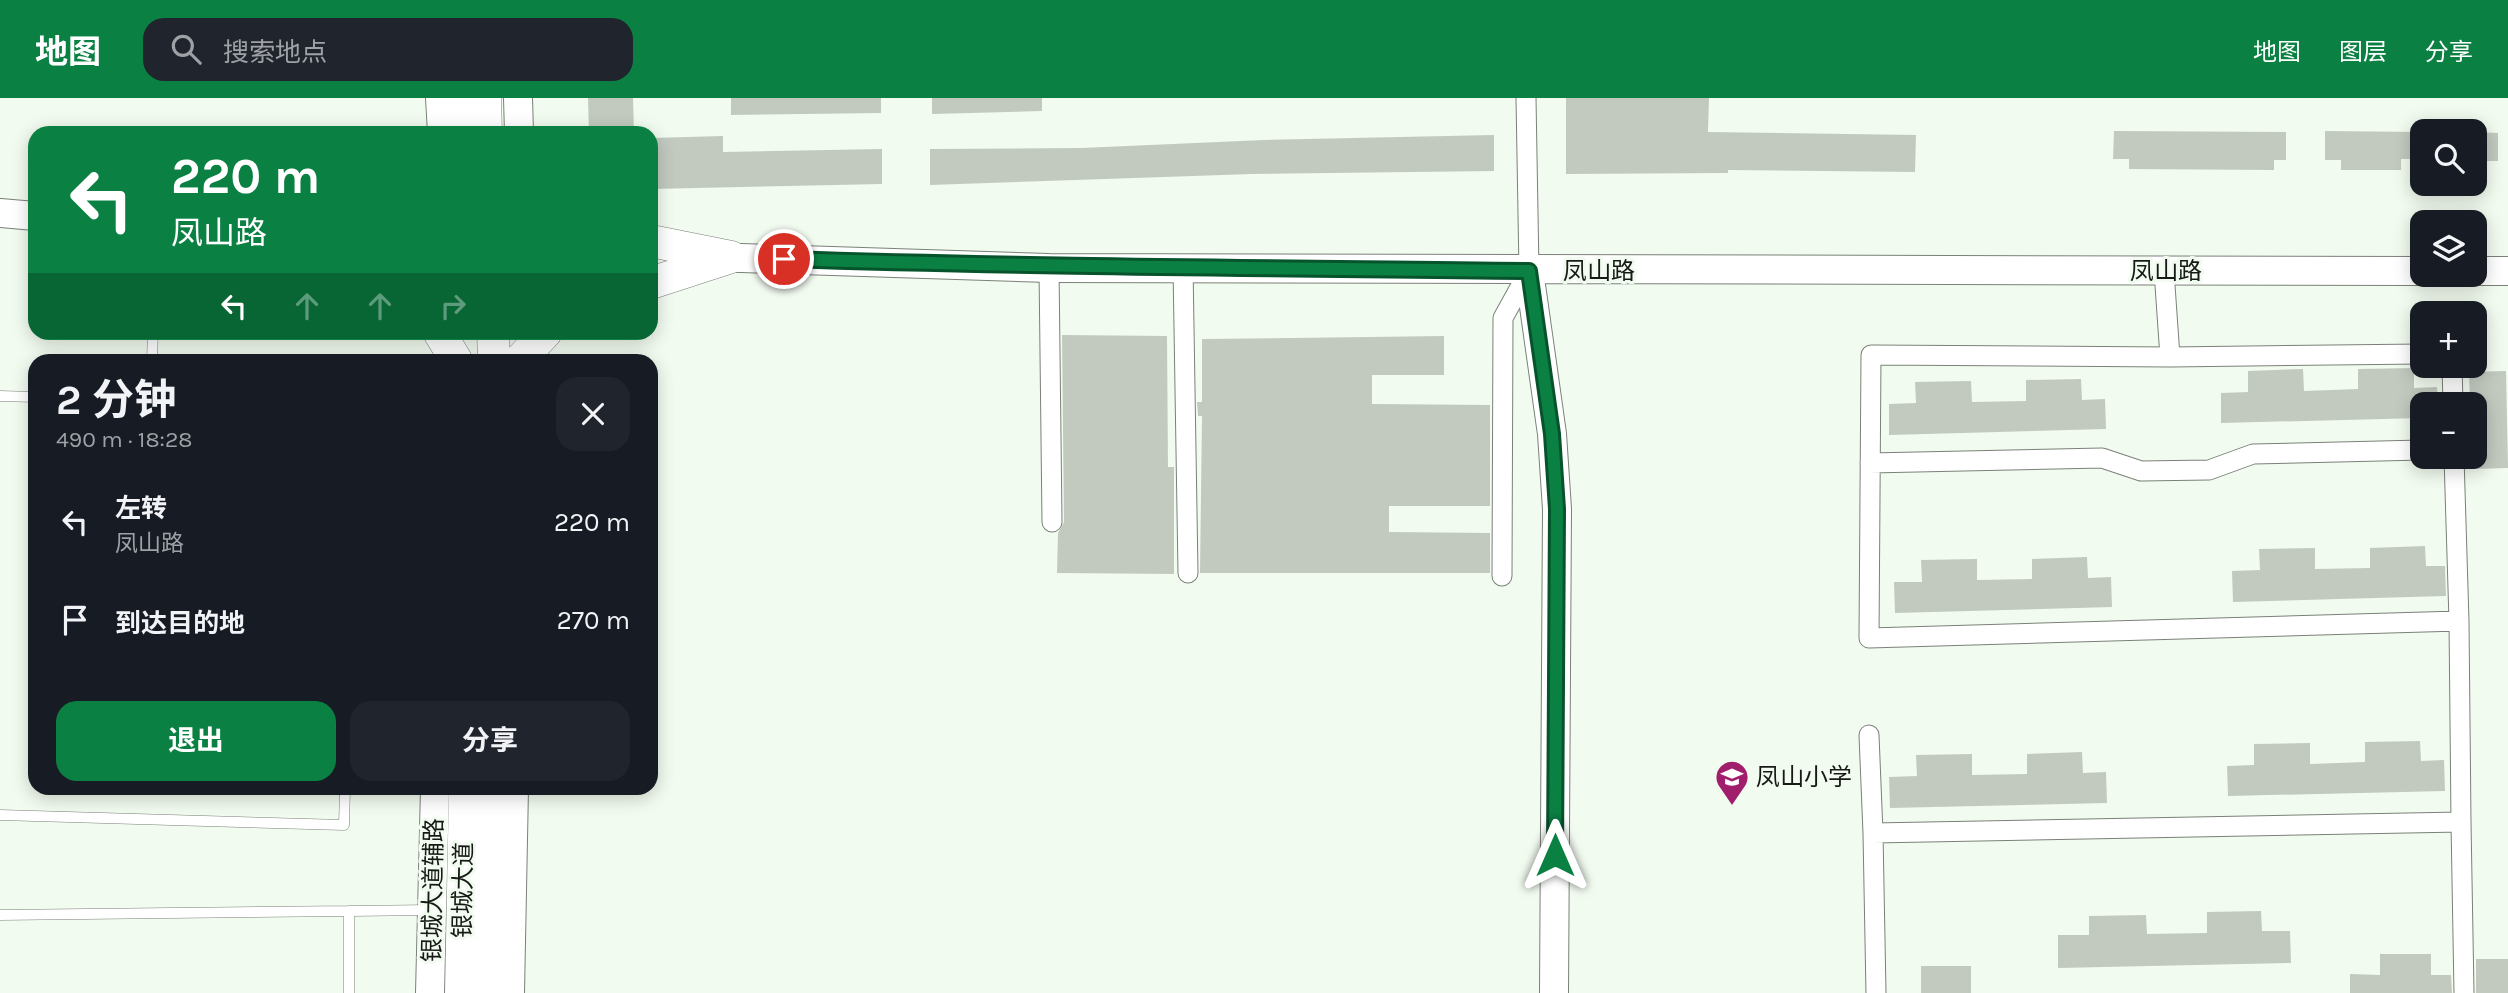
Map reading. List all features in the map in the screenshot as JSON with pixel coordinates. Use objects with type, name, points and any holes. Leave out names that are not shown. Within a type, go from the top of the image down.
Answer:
[{"type":"main road","points":[[457,98],[458,126]]},
{"type":"main road","points":[[485,98],[486,126]]},
{"type":"main road","points":[[658,242],[731,257]]},
{"type":"main road","points":[[658,281],[731,257]]},
{"type":"main road","points":[[501,340],[516,354],[535,340]]},
{"type":"main road","name":"银城大道","points":[[461,993],[451,910],[464,795]]},
{"type":"main road","name":"银城大道","points":[[485,993],[489,795]]},
{"type":"street","points":[[440,98],[442,126]]},
{"type":"street","points":[[517,98],[519,126]]},
{"type":"street","points":[[1526,98],[1529,271],[1552,434],[1557,509],[1554,993]]},
{"type":"street","points":[[0,213],[28,215]]},
{"type":"street","name":"凤山路","points":[[658,255],[1049,268],[1183,266],[1529,271],[2410,271]]},
{"type":"street","points":[[1183,266],[1188,573]]},
{"type":"street","points":[[1049,268],[1052,522]]},
{"type":"street","points":[[1502,576],[1503,318],[1529,271]]},
{"type":"street","points":[[2164,271],[2170,357]]},
{"type":"street","points":[[2487,271],[2508,271]]},
{"type":"street","points":[[2410,354],[2170,357],[1871,355],[1869,638],[2459,621]]},
{"type":"street","points":[[1870,463],[2102,458],[2141,471],[2208,470],[2253,454],[2410,450]]},
{"type":"street","points":[[2454,469],[2464,993]]},
{"type":"street","points":[[1869,735],[1877,993]]},
{"type":"street","name":"银城大道辅路","points":[[430,993],[435,795]]},
{"type":"street","points":[[510,993],[514,795]]},
{"type":"street","points":[[1873,833],[2461,822]]},
{"type":"lane","points":[[0,396],[28,397]]},
{"type":"lane","points":[[0,815],[344,825],[345,795]]},
{"type":"lane","points":[[0,915],[451,910]]},
{"type":"lane","points":[[349,911],[349,993]]},
{"type":"building","points":[[588,98],[633,98],[634,126],[589,126]]},
{"type":"building","points":[[731,98],[881,98],[881,113],[731,115]]},
{"type":"building","points":[[932,98],[1042,98],[1042,111],[932,114]]},
{"type":"building","points":[[1566,98],[1709,98],[1708,132],[1916,135],[1915,172],[1728,170],[1728,173],[1566,174]]},
{"type":"building","points":[[2114,131],[2286,132],[2286,160],[2274,160],[2274,170],[2129,169],[2129,159],[2113,159]]},
{"type":"building","points":[[2325,131],[2410,132],[2410,159],[2401,159],[2401,170],[2341,170],[2341,160],[2325,160]]},
{"type":"building","points":[[2487,133],[2498,133],[2498,161],[2487,161]]},
{"type":"building","points":[[1494,135],[1494,171],[1252,174],[930,185],[930,149],[1081,148],[1264,140]]},
{"type":"building","points":[[723,136],[723,152],[882,149],[882,184],[658,189],[658,138]]},
{"type":"building","points":[[1062,335],[1167,336],[1168,467],[1174,467],[1174,574],[1057,573],[1058,533],[1064,522]]},
{"type":"building","points":[[1444,336],[1444,375],[1372,375],[1372,404],[1490,405],[1490,506],[1389,506],[1389,532],[1490,533],[1490,573],[1200,573],[1202,416],[1198,416],[1197,402],[1202,402],[1202,339]]},
{"type":"building","points":[[2410,368],[2414,388],[2437,387],[2437,392],[2410,392],[2410,418],[2221,423],[2221,393],[2248,392],[2248,371],[2303,369],[2304,391],[2358,389],[2358,369]]},
{"type":"building","points":[[2506,371],[2508,468],[2487,469],[2487,392],[2470,392],[2469,378],[2487,378],[2487,372]]},
{"type":"building","points":[[2081,379],[2082,400],[2105,399],[2106,429],[1889,435],[1889,404],[1916,403],[1915,382],[1971,381],[1972,402],[2026,401],[2026,380]]},
{"type":"building","points":[[2425,546],[2426,566],[2445,566],[2446,596],[2233,602],[2232,571],[2260,570],[2259,549],[2315,548],[2315,569],[2370,568],[2370,548]]},
{"type":"building","points":[[2087,557],[2088,578],[2111,577],[2112,607],[1895,613],[1894,582],[1922,582],[1921,560],[1977,559],[1977,580],[2032,579],[2032,559]]},
{"type":"building","points":[[2420,741],[2421,761],[2444,760],[2445,791],[2228,796],[2227,766],[2254,765],[2254,744],[2310,743],[2310,764],[2365,762],[2365,742]]},
{"type":"building","points":[[2082,752],[2083,773],[2106,772],[2107,803],[1890,808],[1889,777],[1917,776],[1916,755],[1972,754],[1972,775],[2027,774],[2027,754]]},
{"type":"building","points":[[2261,911],[2262,931],[2290,931],[2291,963],[2058,968],[2058,935],[2089,935],[2089,916],[2146,915],[2147,934],[2207,933],[2207,912]]},
{"type":"building","points":[[2380,954],[2431,954],[2431,975],[2451,975],[2452,993],[2350,993],[2350,974],[2380,975]]},
{"type":"building","points":[[2476,959],[2508,959],[2508,993],[2476,993]]},
{"type":"building","points":[[1921,966],[1971,966],[1971,993],[1921,993]]},
{"type":"place","name":"凤山小学","points":[[1732,807]]},
{"type":"route","points":[[784,259],[1049,268],[1183,266],[1529,271],[1552,434],[1557,509],[1555,855]]}]
